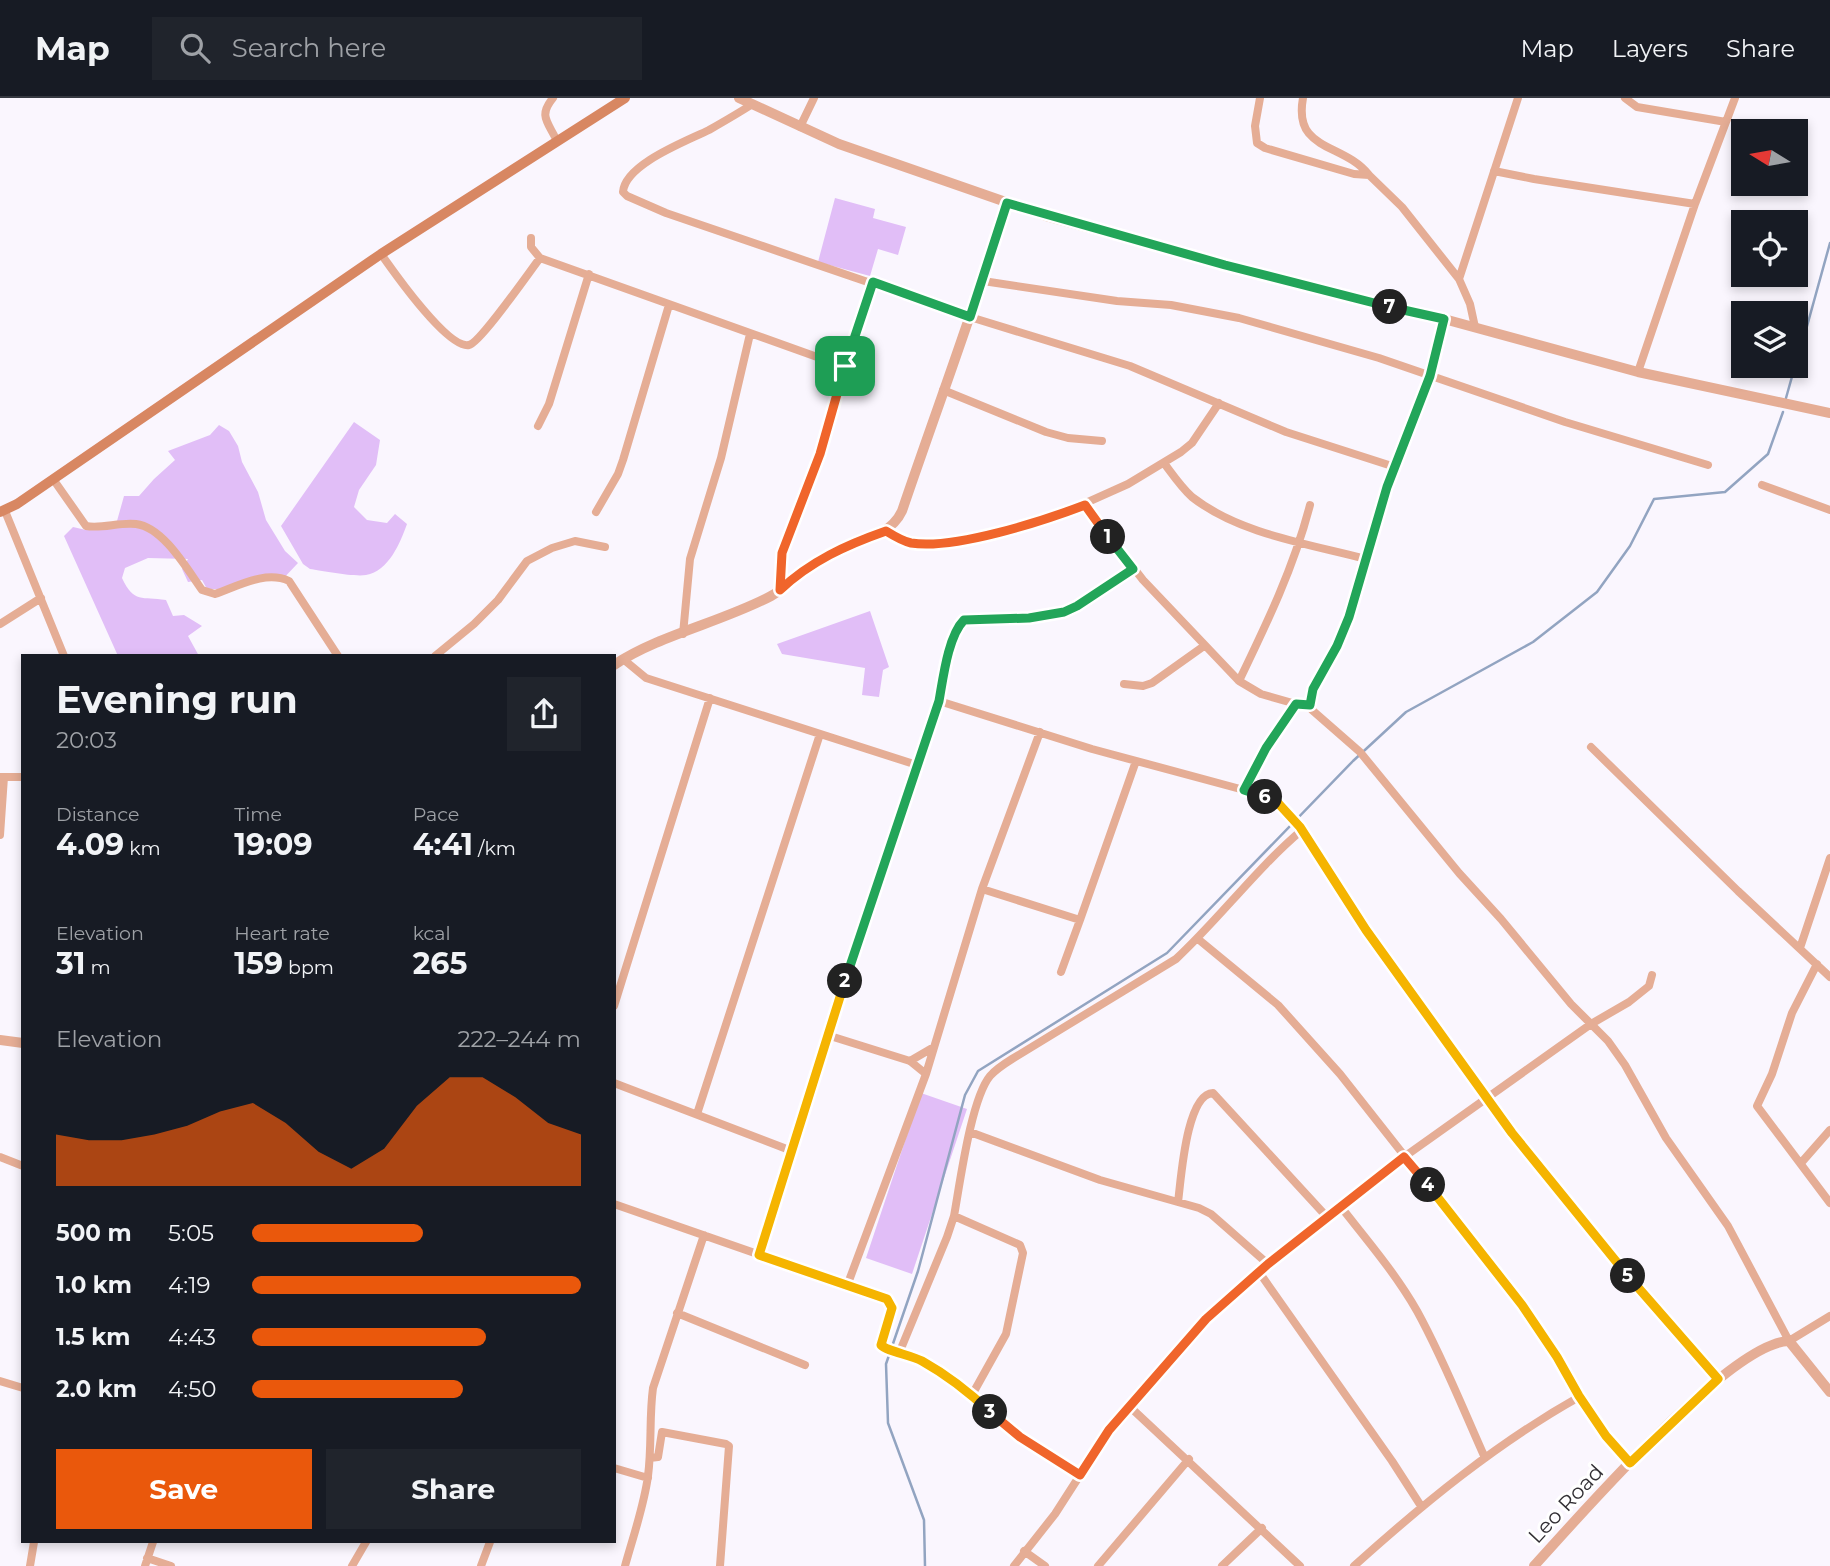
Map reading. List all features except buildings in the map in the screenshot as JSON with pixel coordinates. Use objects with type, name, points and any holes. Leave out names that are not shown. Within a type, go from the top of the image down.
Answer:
[{"type":"main road","points":[[2,512],[380,254],[625,98]]},
{"type":"street","points":[[553,98],[544,114],[558,141]]},
{"type":"street","points":[[739,98],[839,144],[1007,203],[1245,270],[1475,327],[1638,372],[1830,413]]},
{"type":"street","points":[[800,127],[814,98]]},
{"type":"street","points":[[1260,98],[1255,126],[1257,143],[1265,148],[1369,176]]},
{"type":"street","points":[[1303,98],[1302,122],[1309,136],[1360,164],[1402,207],[1459,279],[1470,304],[1475,327]]},
{"type":"street","points":[[1459,279],[1518,98]]},
{"type":"street","points":[[1625,98],[1637,107],[1726,122]]},
{"type":"street","points":[[1638,372],[1695,204],[1735,98]]},
{"type":"street","points":[[751,105],[638,169],[626,181],[624,192],[627,196],[666,213],[970,317],[1130,366],[1286,432],[1395,467]]},
{"type":"street","points":[[1494,171],[1695,204]]},
{"type":"street","points":[[619,662],[780,590],[823,557],[894,526],[902,511],[983,281],[1007,203]]},
{"type":"street","points":[[531,238],[531,247],[540,258],[845,366]]},
{"type":"street","points":[[380,254],[437,325],[460,345],[467,346],[473,344],[498,314],[540,258]]},
{"type":"street","points":[[538,426],[549,404],[589,274]]},
{"type":"street","points":[[983,281],[1117,301],[1171,305],[1239,318],[1315,338],[1565,422],[1708,465]]},
{"type":"street","points":[[780,590],[782,553],[820,454],[873,282]]},
{"type":"street","points":[[596,512],[623,460],[669,305]]},
{"type":"street","points":[[1444,319],[1430,376],[1395,467],[1349,617],[1337,646],[1313,689],[1310,705],[1312,710],[1360,752],[1459,873],[1608,1041],[1625,1065],[1654,1119],[1728,1226],[1789,1341],[1830,1392]]},
{"type":"street","points":[[683,634],[690,559],[721,458],[750,334]]},
{"type":"street","points":[[943,390],[1046,432],[1068,438],[1102,441]]},
{"type":"street","points":[[886,531],[908,543],[942,543],[1050,519],[1085,505],[1164,463],[1192,443],[1219,404]]},
{"type":"street","points":[[1164,463],[1186,491],[1208,507],[1256,531],[1366,559]]},
{"type":"street","points":[[53,479],[86,526],[139,524],[151,530],[165,541],[202,590],[208,593],[215,594],[267,577],[280,577],[289,582],[337,654]]},
{"type":"street","points":[[1762,485],[1830,510]]},
{"type":"street","points":[[1085,505],[1133,569],[1239,681],[1262,694],[1296,704],[1310,705]]},
{"type":"street","points":[[1239,681],[1279,596],[1301,541],[1310,505]]},
{"type":"street","points":[[2,512],[63,654]]},
{"type":"street","points":[[437,654],[498,600],[527,561],[552,548],[575,541],[605,547]]},
{"type":"street","points":[[759,1255],[827,1035],[939,701],[959,625],[964,620],[1029,618],[1064,612],[1133,569]]},
{"type":"street","points":[[0,624],[41,598]]},
{"type":"street","points":[[1124,684],[1143,686],[1152,683],[1204,646]]},
{"type":"street","points":[[619,662],[646,678],[917,765]]},
{"type":"street","points":[[616,1000],[710,698]]},
{"type":"street","points":[[939,701],[1136,761],[1244,790],[1278,803],[1301,829],[1366,930],[1486,1097],[1580,1219],[1718,1379]]},
{"type":"street","points":[[1244,790],[1266,748],[1296,704]]},
{"type":"street","points":[[847,1286],[926,1074],[982,889],[1040,732]]},
{"type":"street","points":[[697,1114],[820,734]]},
{"type":"street","points":[[1591,747],[1830,977]]},
{"type":"street","points":[[1061,972],[1136,761]]},
{"type":"street","points":[[0,835],[2,777],[21,777]]},
{"type":"street","points":[[892,1350],[947,1237],[984,1085],[998,1069],[1176,959],[1301,829]]},
{"type":"street","points":[[1800,948],[1830,858]]},
{"type":"street","points":[[982,889],[1080,920]]},
{"type":"street","points":[[1198,939],[1278,1005],[1340,1074],[1522,1305],[1606,1436],[1630,1463]]},
{"type":"street","points":[[1816,964],[1796,1003],[1772,1074],[1757,1106],[1830,1203]]},
{"type":"street","points":[[1014,1566],[1055,1514],[1095,1450],[1129,1406],[1206,1319],[1268,1264],[1404,1157],[1591,1024],[1629,1002],[1649,986],[1652,975]]},
{"type":"street","points":[[827,1035],[910,1061],[926,1074]]},
{"type":"street","points":[[0,1040],[21,1043]]},
{"type":"street","points":[[910,1061],[934,1047]]},
{"type":"street","points":[[616,1084],[792,1151]]},
{"type":"street","points":[[1178,1202],[1189,1126],[1203,1096],[1213,1093],[1327,1217]]},
{"type":"street","points":[[1801,1163],[1830,1130]]},
{"type":"street","points":[[971,1132],[1100,1180],[1211,1214],[1268,1264]]},
{"type":"street","points":[[0,1157],[21,1165]]},
{"type":"street","points":[[616,1205],[887,1299],[891,1303],[888,1323],[880,1344],[923,1362],[972,1395],[1020,1437],[1080,1475]]},
{"type":"street","points":[[1340,1207],[1383,1261],[1416,1309],[1485,1458]]},
{"type":"street","points":[[954,1216],[1020,1245],[1023,1250],[1006,1334],[972,1395]]},
{"type":"street","points":[[625,1566],[648,1478],[653,1388],[704,1235]]},
{"type":"street","points":[[1259,1272],[1421,1506]]},
{"type":"street","points":[[677,1313],[805,1365]]},
{"type":"street","points":[[1789,1341],[1830,1318]]},
{"type":"street","name":"Leo Road","points":[[1534,1566],[1630,1463],[1718,1379],[1761,1350],[1781,1341],[1789,1341]]},
{"type":"street","points":[[0,1381],[21,1387]]},
{"type":"street","points":[[1354,1566],[1421,1506],[1485,1458],[1579,1396]]},
{"type":"street","points":[[1129,1406],[1300,1566]]},
{"type":"street","points":[[650,1458],[658,1457],[662,1432],[729,1446],[720,1566]]},
{"type":"street","points":[[1098,1566],[1189,1460]]},
{"type":"street","points":[[616,1469],[648,1478]]},
{"type":"street","points":[[1222,1566],[1262,1528]]},
{"type":"street","points":[[30,1566],[34,1543]]},
{"type":"street","points":[[153,1543],[146,1562],[171,1566]]},
{"type":"street","points":[[352,1566],[365,1543]]},
{"type":"street","points":[[481,1566],[490,1543]]},
{"type":"street","points":[[1024,1551],[1045,1566]]},
{"type":"shaded area","points":[[835,198],[875,209],[873,218],[906,227],[898,255],[878,249],[870,276],[818,262]]},
{"type":"shaded area","points":[[354,422],[380,440],[376,465],[359,490],[354,507],[367,520],[387,523],[395,514],[407,524],[387,562],[366,575],[310,569],[303,564],[281,526]]},
{"type":"shaded area","points":[[219,425],[229,431],[258,492],[266,520],[285,551],[298,563],[281,581],[255,578],[223,589],[207,589],[202,580],[188,582],[182,569],[188,559],[148,558],[125,568],[122,578],[131,592],[140,597],[166,600],[173,616],[184,615],[202,626],[188,636],[198,654],[117,654],[64,536],[73,527],[86,530],[131,526],[117,521],[124,496],[139,496],[175,460],[168,451],[210,435]]},
{"type":"shaded area","points":[[870,611],[889,667],[883,670],[879,697],[862,695],[865,668],[782,654],[777,644]]},
{"type":"shaded area","points":[[921,1093],[967,1109],[912,1274],[866,1258]]},
{"type":"waterway","points":[[1808,323],[1830,243]]},
{"type":"waterway","points":[[1786,398],[1792,378]]},
{"type":"waterway","points":[[925,1566],[924,1520],[888,1423],[886,1364],[918,1271],[965,1095],[978,1071],[1167,953],[1353,761],[1406,712],[1533,642],[1597,592],[1630,546],[1654,499],[1725,492],[1768,454],[1783,412]]},
{"type":"route","points":[[1007,203],[1255,273],[1444,319],[1430,376],[1387,487],[1349,617],[1337,646],[1313,689],[1310,705],[1296,704],[1266,748],[1244,790],[1278,803],[1303,830],[1366,930],[1512,1133],[1619,1266],[1718,1379],[1630,1463],[1606,1436],[1522,1305],[1404,1157],[1268,1264],[1206,1319],[1109,1430],[1080,1475],[1020,1437],[972,1395],[923,1362],[900,1351],[885,1349],[880,1344],[892,1308],[887,1299],[759,1255],[827,1035],[939,701],[948,658],[959,625],[964,620],[1029,618],[1064,612],[1133,569],[1085,505],[1050,519],[942,543],[908,543],[886,531],[823,557],[780,590],[782,553],[820,454],[845,366],[873,282],[970,317],[1007,203]]}]
